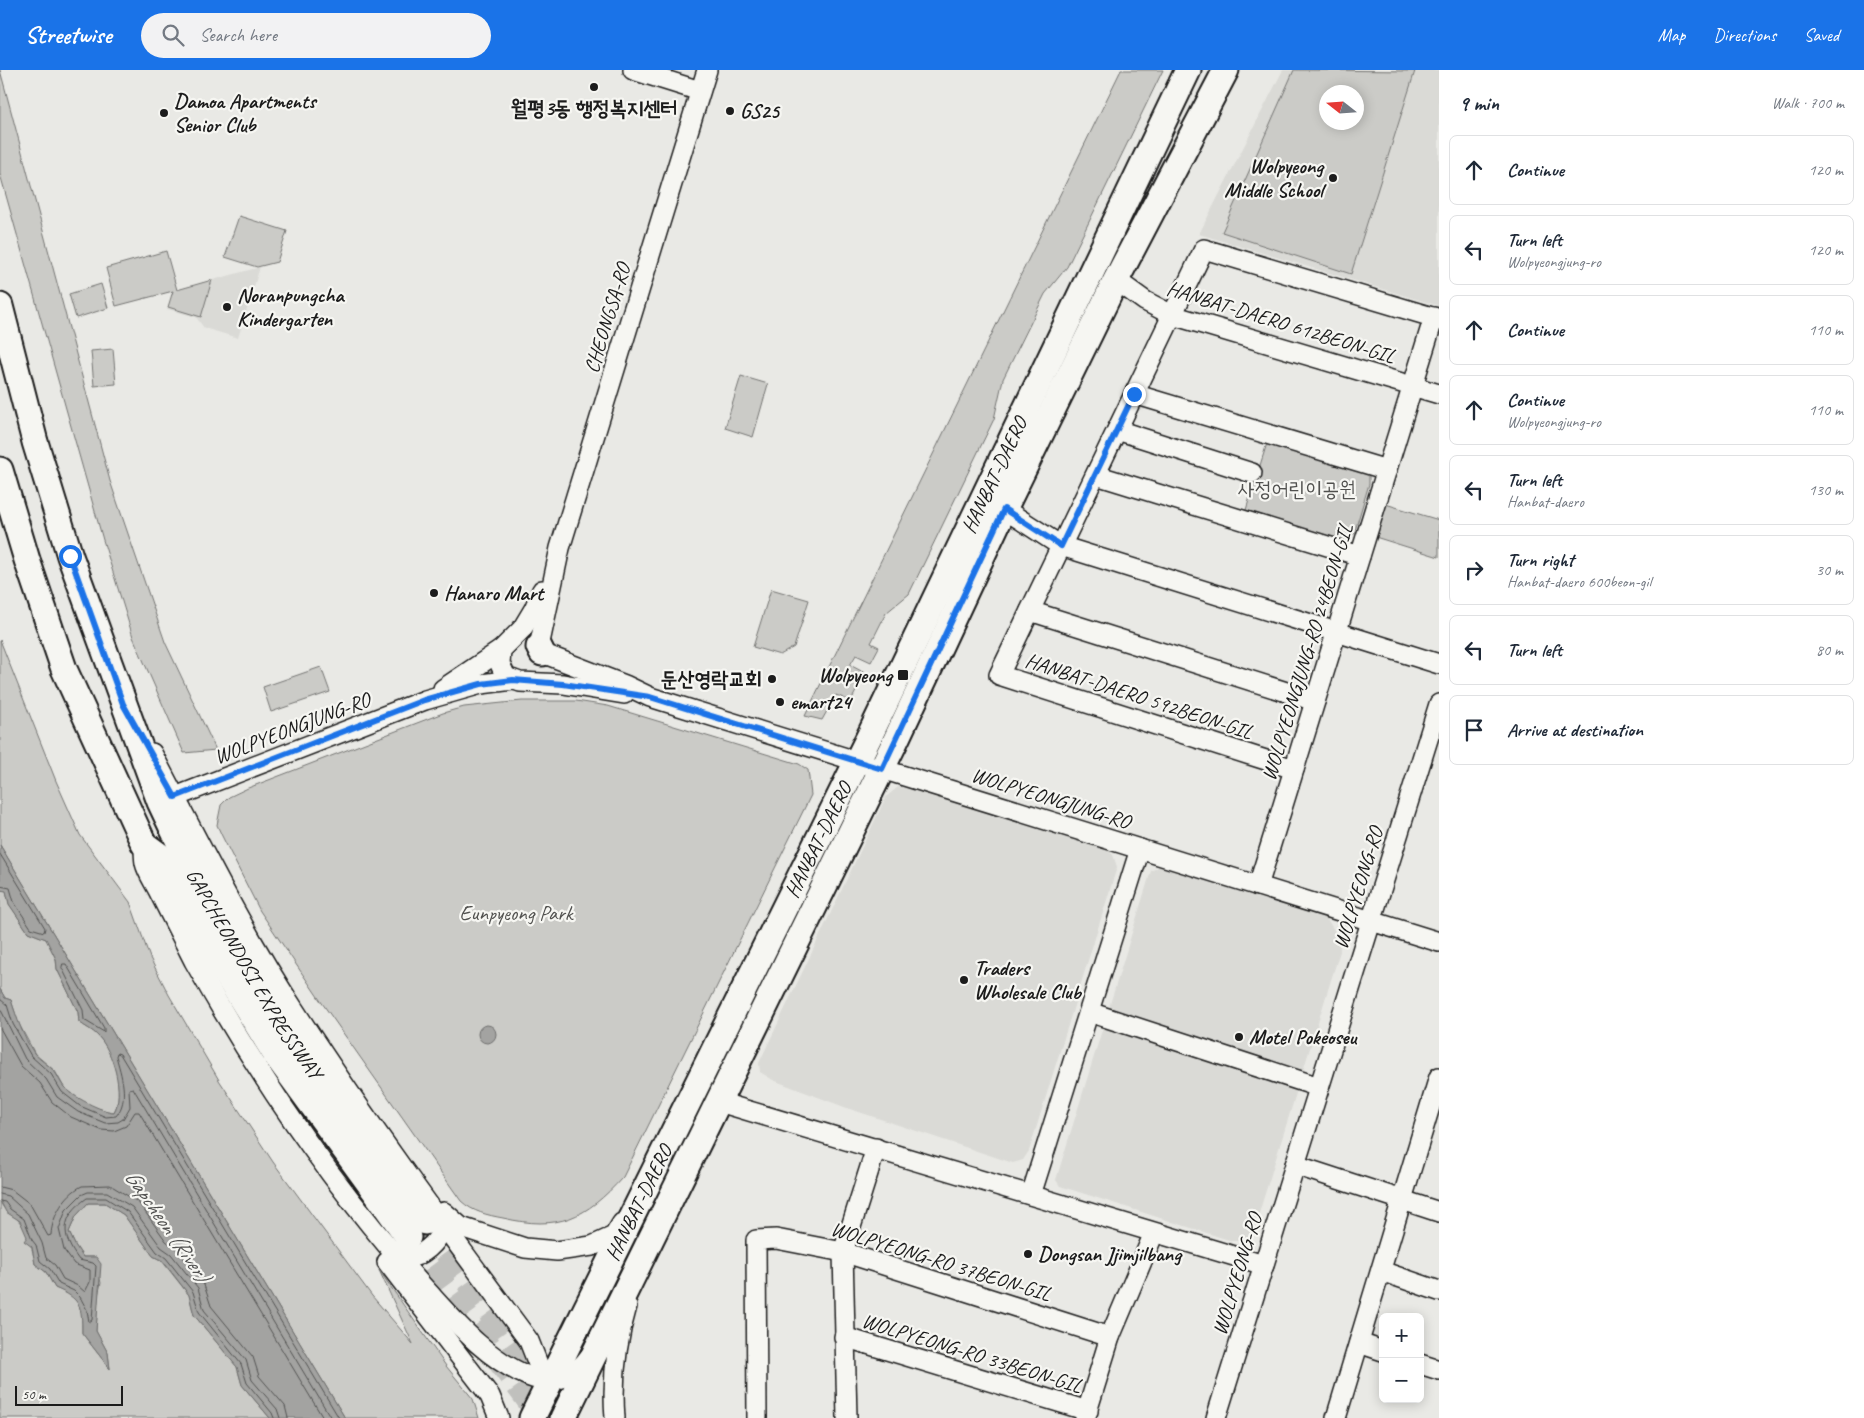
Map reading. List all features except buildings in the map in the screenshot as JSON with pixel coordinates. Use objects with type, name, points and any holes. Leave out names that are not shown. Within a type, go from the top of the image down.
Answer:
[{"type":"main road","name":"HANBAT-DAERO","points":[[532,1418],[857,761],[1188,70]]},
{"type":"main road","name":"HANBAT-DAERO","points":[[563,1418],[882,769],[1004,509],[1116,280],[1226,70]]},
{"type":"main road","name":"GAPCHEONDOSI EXPRESSWAY","points":[[0,306],[52,500],[123,704],[160,802],[198,880],[285,1031],[424,1225]]},
{"type":"main road","points":[[0,470],[27,560],[64,669],[144,844]]},
{"type":"main road","name":"GAPCHEONDOSI EXPRESSWAY","points":[[144,844],[158,855],[216,958],[277,1057],[424,1225]]},
{"type":"street","points":[[633,70],[700,91]]},
{"type":"street","name":"CHEONGSA-RO","points":[[556,560],[707,70]]},
{"type":"street","points":[[1315,701],[1030,611],[1204,249],[1436,318]]},
{"type":"street","name":"HANBAT-DAERO 612BEON-GIL","points":[[1116,280],[1145,301],[1172,315],[1439,394]]},
{"type":"street","name":"WOLPYEONGJUNG-RO 24BEON-GIL","points":[[1258,886],[1413,386],[1436,318]]},
{"type":"street","points":[[1134,394],[1387,470]]},
{"type":"street","points":[[1117,430],[1252,473]]},
{"type":"street","points":[[1096,474],[1360,556]]},
{"type":"street","points":[[1004,509],[1061,546],[1439,664]]},
{"type":"street","points":[[556,560],[534,609],[507,645],[500,664],[506,677],[520,681],[563,684],[650,697]]},
{"type":"street","points":[[424,700],[481,684],[533,679],[542,668],[540,650],[556,560]]},
{"type":"street","name":"HANBAT-DAERO 592BEON-GIL","points":[[1030,611],[999,675],[1294,769]]},
{"type":"street","points":[[424,700],[507,645],[526,639],[540,650],[650,697]]},
{"type":"street","name":"WOLPYEONGJUNG-RO","points":[[650,697],[1439,942]]},
{"type":"street","name":"WOLPYEONGJUNG-RO","points":[[175,797],[424,700]]},
{"type":"street","points":[[123,704],[175,797],[223,891],[294,1011],[418,1190],[461,1227],[526,1248],[558,1251],[592,1246],[614,1236],[647,1184]]},
{"type":"street","name":"WOLPYEONG-RO","points":[[1216,1418],[1439,704]]},
{"type":"street","points":[[144,844],[145,864],[180,935],[244,1047],[350,1200],[385,1244],[469,1337],[510,1367],[531,1378],[549,1383],[582,1367],[600,1342]]},
{"type":"street","points":[[1031,1195],[1140,849]]},
{"type":"street","points":[[1089,1012],[1320,1086]]},
{"type":"street","points":[[1341,1417],[1359,1343],[1402,1200],[1431,1133],[1439,1077]]},
{"type":"street","points":[[719,1102],[1264,1265]]},
{"type":"street","points":[[852,1416],[844,1337],[843,1252],[876,1148]]},
{"type":"street","points":[[1295,1165],[1439,1212]]},
{"type":"street","points":[[418,1190],[424,1225],[529,1341],[549,1383],[555,1418]]},
{"type":"street","points":[[385,1244],[402,1255],[413,1257],[433,1244],[440,1232],[424,1225]]},
{"type":"street","points":[[1086,1415],[1110,1337],[1154,1233]]},
{"type":"street","name":"WOLPYEONG-RO 37BEON-GIL","points":[[757,1418],[756,1240],[776,1239],[843,1252],[1110,1337]]},
{"type":"street","points":[[385,1244],[386,1261],[480,1382],[490,1396],[499,1418]]},
{"type":"street","points":[[615,1418],[613,1387],[620,1329],[639,1262]]},
{"type":"street","points":[[1380,1271],[1439,1291]]},
{"type":"street","name":"WOLPYEONG-RO 33BEON-GIL","points":[[844,1337],[1086,1415]]},
{"type":"street","points":[[1359,1343],[1379,1350]]},
{"type":"street","points":[[1424,1365],[1439,1370]]},
{"type":"street","points":[[544,1418],[549,1383]]},
{"type":"shaded area","name":"Wolpyeong Middle School","points":[[1283,70],[1439,70],[1439,306],[1199,234]]},
{"type":"shaded area","points":[[260,267],[238,338],[204,328],[196,317],[167,309],[173,291]]},
{"type":"shaded area","points":[[898,787],[913,788],[1105,847],[1113,855],[1117,867],[1029,1151],[1023,1160],[1013,1163],[847,1108],[773,1080],[760,1072],[759,1063],[886,797]]},
{"type":"shaded area","points":[[1162,865],[1323,913],[1339,938],[1340,951],[1255,1226],[1250,1235],[1241,1241],[1232,1241],[1060,1186],[1056,1180],[1151,871]]},
{"type":"green space","points":[[0,70],[110,481],[165,642],[216,750],[184,753],[133,637],[103,540],[0,174]]},
{"type":"green space","points":[[1121,70],[1163,70],[1067,267],[1045,294],[1003,379],[994,419],[909,594],[886,613],[871,643],[879,647],[871,662],[856,655],[850,665],[865,673],[851,701],[836,695],[822,720],[805,716]]},
{"type":"green space","points":[[1294,70],[1415,71],[1351,274],[1222,232]]},
{"type":"green space","points":[[239,216],[287,231],[277,262],[257,267],[225,257]]},
{"type":"green space","points":[[166,251],[177,290],[212,280],[201,317],[168,307],[173,291],[116,306],[106,268]]},
{"type":"green space","points":[[101,284],[108,308],[76,318],[69,294]]},
{"type":"green space","points":[[113,349],[116,384],[94,386],[91,351]]},
{"type":"green space","points":[[741,376],[768,384],[753,437],[725,428]]},
{"type":"green space","name":"사정어린이공원","points":[[1268,440],[1363,470],[1369,476],[1369,484],[1354,534],[1349,539],[1341,542],[1245,513]]},
{"type":"green space","points":[[1382,503],[1439,520],[1439,557],[1372,536]]},
{"type":"green space","points":[[771,589],[809,600],[794,647],[780,655],[753,647]]},
{"type":"green space","points":[[0,640],[56,781],[80,835],[130,902],[150,958],[169,995],[219,1080],[273,1162],[372,1296],[413,1344],[379,1270],[446,1366],[473,1399],[479,1418],[345,1418],[0,845]]},
{"type":"green space","points":[[321,667],[330,692],[271,712],[263,687]]},
{"type":"green space","name":"Eunpyeong Park","points":[[522,701],[576,701],[608,706],[799,764],[808,770],[811,795],[623,1177],[596,1203],[583,1212],[556,1222],[540,1223],[523,1222],[486,1214],[470,1208],[461,1201],[260,911],[217,825],[221,805],[229,797],[248,788],[443,713],[464,707]]},
{"type":"green space","points":[[0,890],[6,890],[9,904],[28,932],[46,939],[56,959],[57,969],[78,1012],[79,1022],[96,1034],[109,1052],[118,1083],[117,1104],[114,1112],[102,1110],[82,1102],[65,1089],[55,1071],[35,1054],[18,1022],[11,1000],[5,998],[0,989]]},
{"type":"green space","points":[[0,1200],[3,1207],[25,1229],[35,1264],[46,1272],[55,1288],[72,1295],[76,1300],[82,1312],[82,1333],[110,1369],[108,1353],[96,1331],[98,1296],[101,1283],[95,1257],[83,1257],[69,1232],[76,1216],[88,1203],[105,1203],[124,1215],[153,1256],[162,1261],[189,1295],[194,1315],[237,1367],[242,1385],[270,1418],[0,1418]]},
{"type":"water","name":"Gapcheon (River)","points":[[0,845],[345,1418],[270,1418],[242,1385],[237,1367],[194,1315],[189,1295],[163,1261],[153,1256],[124,1215],[105,1203],[88,1203],[76,1216],[69,1232],[83,1257],[96,1257],[101,1264],[96,1331],[108,1353],[110,1369],[82,1333],[78,1304],[70,1296],[55,1288],[46,1272],[35,1264],[32,1247],[24,1241],[27,1237],[20,1221],[6,1212],[0,1200],[0,989],[5,998],[11,1000],[23,1034],[34,1053],[54,1071],[68,1091],[95,1106],[114,1112],[117,1104],[118,1084],[113,1062],[103,1043],[96,1034],[79,1022],[78,1012],[57,969],[56,959],[46,939],[28,932],[9,904],[6,891],[0,890]]},
{"type":"water","points":[[487,1025],[493,1028],[496,1034],[493,1040],[487,1043],[481,1040],[478,1034],[481,1028]]},
{"type":"tunnel","points":[[425,1222],[566,1418]]},
{"type":"tunnel","points":[[408,1237],[542,1418]]},
{"type":"place","name":"월평3동 행정복지센터","points":[[594,87]]},
{"type":"place","name":"GS25","points":[[730,111]]},
{"type":"place","name":"Damoa Apartments Senior Club","points":[[164,113]]},
{"type":"place","name":"Wolpyeong Middle School","points":[[1333,178]]},
{"type":"place","name":"Noranpungcha Kindergarten","points":[[227,307]]},
{"type":"place","name":"Hanaro Mart","points":[[434,593]]},
{"type":"place","name":"Wolpyeong","points":[[903,675]]},
{"type":"place","name":"둔산영락교회","points":[[772,679]]},
{"type":"place","name":"emart24","points":[[780,702]]},
{"type":"place","name":"Traders Wholesale Club","points":[[964,980]]},
{"type":"place","name":"Motel Pokeoseu","points":[[1239,1037]]},
{"type":"place","name":"Dongsan Jjimjilbang","points":[[1028,1254]]},
{"type":"route","points":[[70,556],[123,704],[150,749],[175,797],[424,700],[481,684],[513,680],[563,684],[617,694],[650,697],[882,769],[1004,509],[1061,546],[1134,394]]}]
